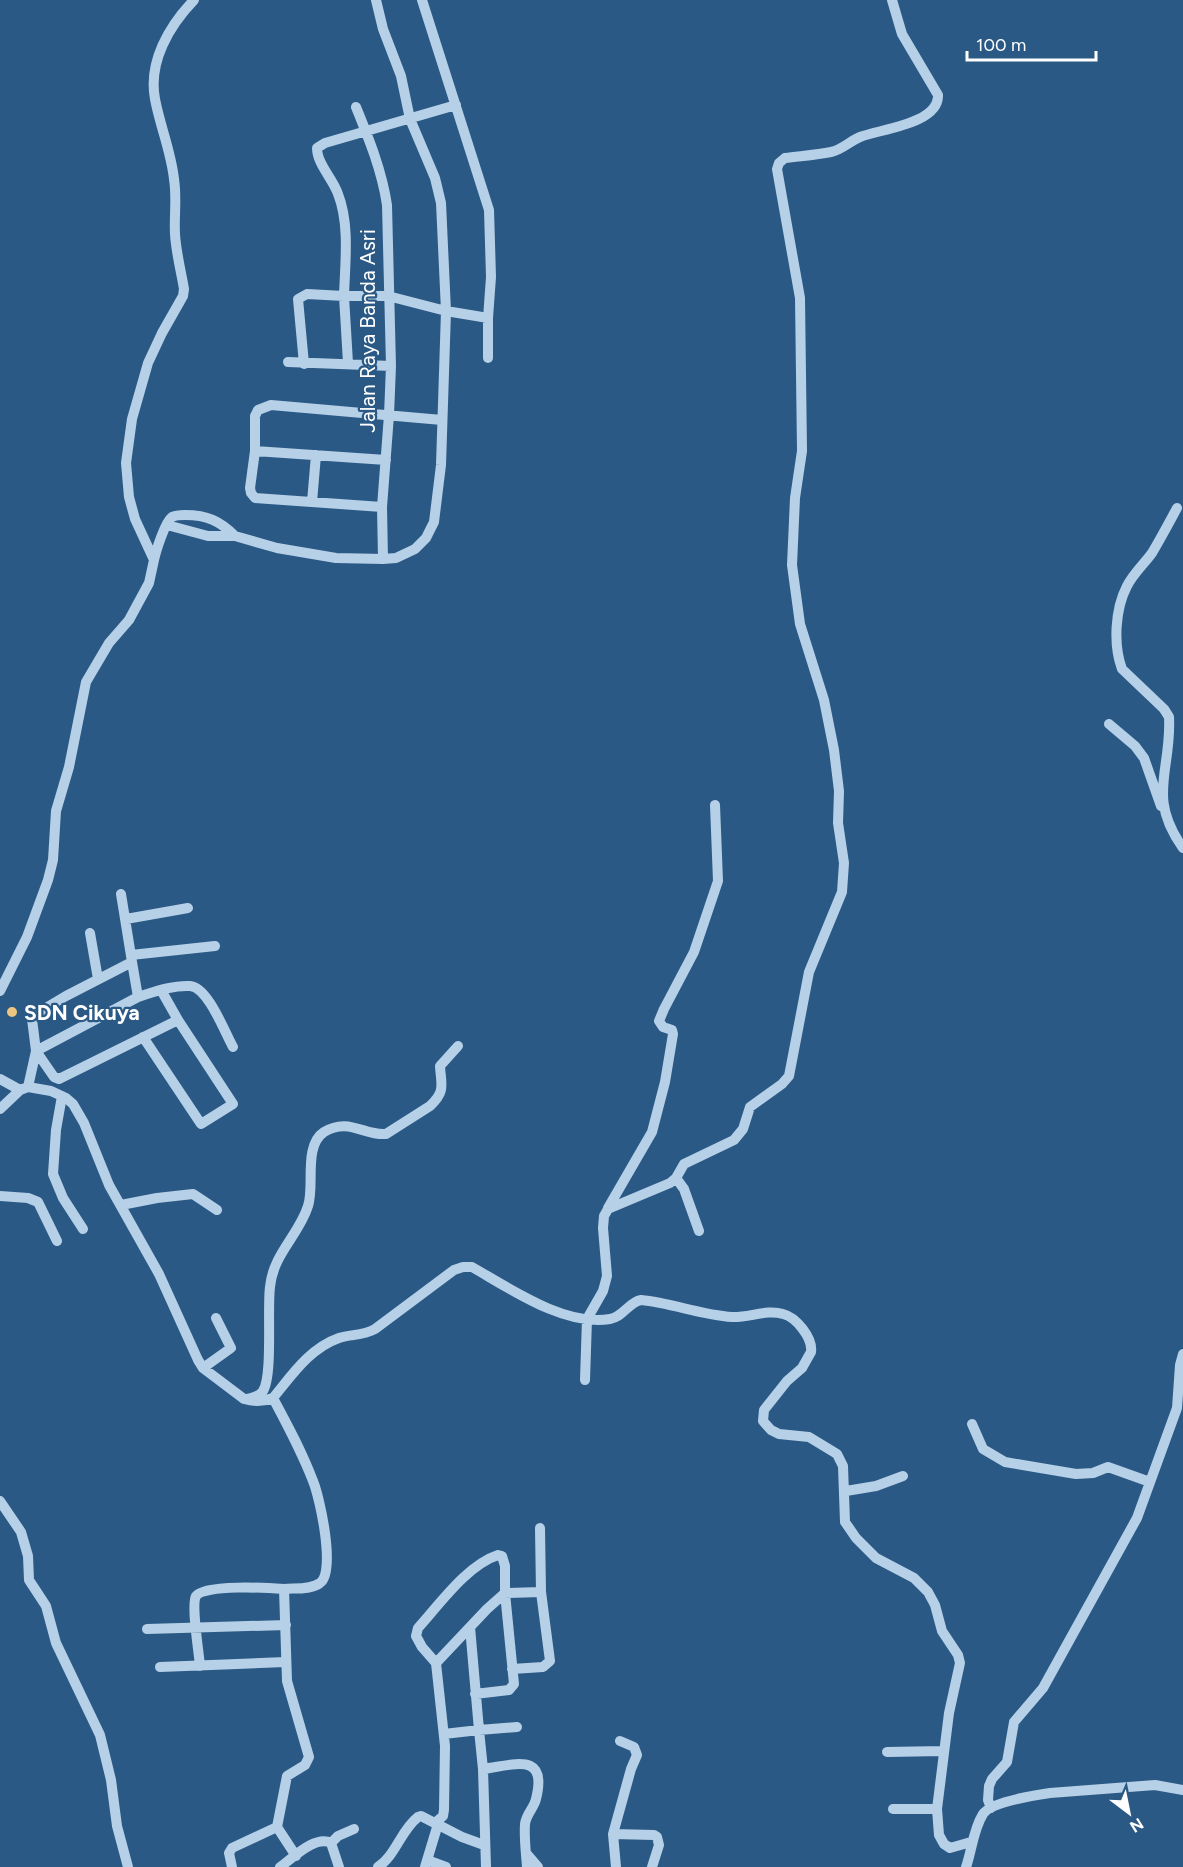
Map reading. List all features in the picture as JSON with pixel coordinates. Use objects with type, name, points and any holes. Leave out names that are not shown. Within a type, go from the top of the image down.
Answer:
[{"type":"street","points":[[154,560],[135,519],[129,497],[126,463],[132,419],[148,363],[183,296],[184,289],[175,233],[177,210],[172,160],[154,98],[153,79],[156,61],[162,46],[179,16],[194,0]]},
{"type":"street","points":[[167,525],[207,536],[235,536],[278,548],[325,556],[383,559],[396,558],[414,549],[426,538],[434,522],[441,465],[446,311],[441,203],[435,178],[411,119],[401,76],[383,29],[376,0]]},
{"type":"street","points":[[422,0],[489,210],[491,277],[488,358]]},
{"type":"street","points":[[608,1209],[665,1185],[676,1178],[684,1164],[734,1140],[743,1129],[750,1107],[782,1084],[789,1076],[809,972],[842,888],[844,863],[838,820],[839,791],[834,750],[824,700],[800,624],[792,565],[795,498],[802,451],[800,298],[777,169],[779,163],[785,158],[834,152],[860,137],[908,125],[927,114],[935,106],[938,95],[902,34],[892,0]]},
{"type":"street","points":[[348,363],[344,296],[344,220],[339,195],[316,152],[317,148],[324,143],[456,105]]},
{"type":"street","name":"Jalan Raya Banda Asri","points":[[356,107],[368,132],[387,205],[391,366],[382,507],[383,559]]},
{"type":"street","points":[[304,364],[298,299],[307,294],[388,296],[446,311],[488,318]]},
{"type":"street","points":[[288,362],[391,366]]},
{"type":"street","points":[[382,507],[258,499],[253,496],[250,488],[255,451],[255,416],[258,410],[264,406],[442,420]]},
{"type":"street","points":[[255,451],[386,460]]},
{"type":"street","points":[[312,502],[316,455]]},
{"type":"street","points":[[1164,815],[1163,779],[1169,717],[1164,709],[1122,669],[1118,655],[1117,636],[1121,600],[1127,585],[1158,543],[1177,508]]},
{"type":"street","points":[[0,991],[27,938],[48,880],[53,860],[56,811],[69,767],[87,682],[109,643],[129,620],[149,583],[157,548],[169,519],[177,515],[196,515],[215,519],[235,536]]},
{"type":"street","points":[[1109,724],[1144,758],[1164,815],[1183,848]]},
{"type":"street","points":[[585,1380],[587,1319],[603,1291],[607,1276],[604,1216],[653,1128],[665,1082],[673,1034],[672,1030],[663,1027],[659,1021],[694,952],[718,881],[715,806]]},
{"type":"street","points":[[121,894],[138,997]]},
{"type":"street","points":[[126,919],[188,908]]},
{"type":"street","points":[[90,933],[98,979]]},
{"type":"street","points":[[0,1109],[24,1089],[36,1051],[32,1018],[34,1015],[131,958],[215,946]]},
{"type":"street","points":[[36,1051],[138,997],[161,990],[192,986],[209,1001],[233,1047]]},
{"type":"street","points":[[143,1037],[201,1124],[233,1104],[161,990]]},
{"type":"street","points":[[36,1051],[54,1077],[59,1079],[178,1020]]},
{"type":"street","points":[[244,1399],[259,1396],[265,1388],[270,1287],[273,1270],[309,1204],[310,1167],[314,1147],[323,1133],[343,1125],[386,1134],[430,1106],[443,1087],[440,1066],[458,1046]]},
{"type":"street","points":[[0,1079],[24,1089],[51,1091],[73,1104],[84,1123],[109,1185],[159,1274],[203,1368],[244,1399],[264,1402],[273,1398],[314,1351],[336,1339],[366,1334],[375,1329],[454,1270],[463,1267],[472,1267],[527,1298],[548,1307],[587,1319],[613,1318],[636,1301],[641,1300],[704,1314],[736,1317],[774,1313],[791,1318],[809,1340],[812,1352],[802,1368],[764,1410],[764,1422],[771,1430],[779,1434],[809,1437],[837,1454],[843,1466],[846,1491],[845,1522],[876,1558],[914,1578],[928,1592],[935,1605],[942,1630],[960,1662],[943,1751],[937,1809],[939,1835],[950,1848],[971,1842]]},
{"type":"street","points":[[62,1096],[56,1130],[53,1174],[63,1198],[83,1230]]},
{"type":"street","points":[[676,1178],[684,1189],[699,1231]]},
{"type":"street","points":[[121,1205],[193,1194],[217,1210]]},
{"type":"street","points":[[0,1196],[28,1198],[38,1202],[57,1240]]},
{"type":"street","points":[[203,1368],[231,1348],[216,1318]]},
{"type":"street","points":[[991,1808],[988,1800],[989,1786],[1007,1762],[1014,1722],[1043,1688],[1137,1518],[1177,1408],[1183,1354]]},
{"type":"street","points":[[200,1666],[195,1599],[201,1591],[305,1588],[320,1584],[325,1578],[328,1562],[315,1485],[300,1449],[273,1398]]},
{"type":"street","points":[[972,1424],[983,1449],[1005,1462],[1076,1474],[1093,1473],[1108,1467],[1150,1482]]},
{"type":"street","points":[[846,1491],[876,1486],[903,1476]]},
{"type":"street","points":[[0,1502],[21,1532],[26,1544],[29,1580],[46,1606],[59,1650],[100,1735],[111,1779],[117,1826],[128,1867]]},
{"type":"street","points":[[512,1669],[543,1667],[550,1661],[541,1592],[540,1528]]},
{"type":"street","points":[[446,1867],[426,1864],[437,1823],[443,1816],[444,1810],[444,1734],[436,1663],[416,1636],[418,1628],[458,1583],[481,1564],[498,1555],[502,1556],[504,1561],[513,1688],[476,1694]]},
{"type":"street","points":[[284,1589],[287,1681],[309,1757],[305,1766],[287,1776],[277,1827],[296,1856]]},
{"type":"street","points":[[436,1663],[505,1593],[541,1592]]},
{"type":"street","points":[[147,1629],[286,1625]]},
{"type":"street","points":[[470,1627],[483,1769],[486,1867]]},
{"type":"street","points":[[160,1667],[285,1662]]},
{"type":"street","points":[[444,1734],[517,1727]]},
{"type":"street","points":[[616,1867],[613,1834],[637,1755],[634,1747],[620,1741]]},
{"type":"street","points":[[887,1752],[943,1751]]},
{"type":"street","points":[[483,1769],[526,1764],[536,1769],[538,1785],[536,1801],[528,1812],[525,1824],[527,1867]]},
{"type":"street","points":[[966,1867],[971,1842],[983,1814],[991,1808],[1037,1794],[1155,1785],[1183,1790]]},
{"type":"street","points":[[893,1809],[937,1809]]},
{"type":"street","points":[[378,1867],[387,1860],[415,1818],[422,1816],[462,1837],[484,1845]]},
{"type":"street","points":[[232,1867],[229,1852],[232,1848],[277,1827]]},
{"type":"street","points":[[331,1843],[338,1836],[354,1828]]},
{"type":"street","points":[[613,1834],[657,1837],[659,1845],[652,1867]]},
{"type":"street","points":[[280,1867],[316,1842],[324,1840],[331,1843],[339,1867]]},
{"type":"street","points":[[526,1853],[538,1867]]},
{"type":"place","name":"SDN Cikuya","points":[[12,1012]]}]
